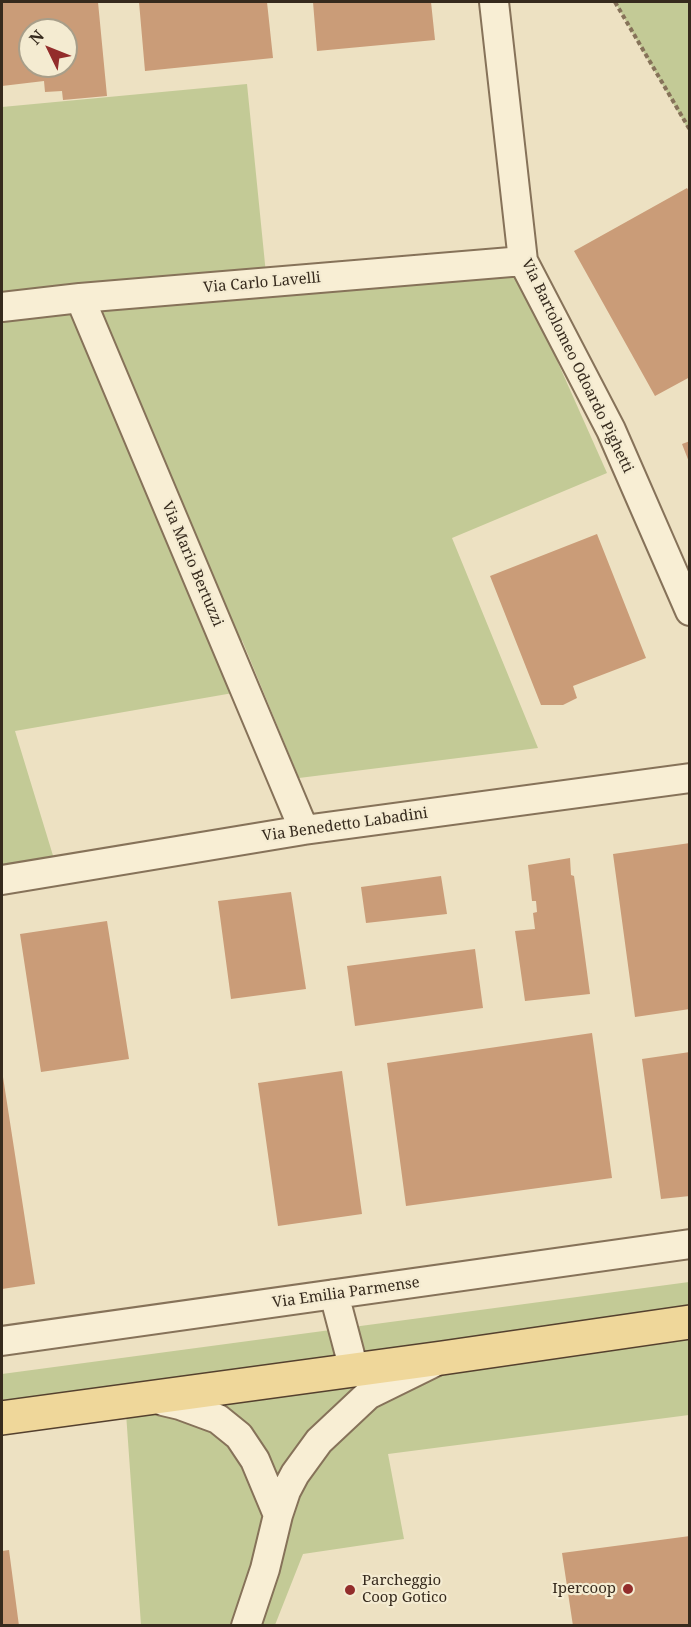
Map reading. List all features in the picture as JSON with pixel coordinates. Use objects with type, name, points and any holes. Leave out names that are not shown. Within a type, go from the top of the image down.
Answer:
[{"type":"main road","points":[[2,1418],[690,1322]]},
{"type":"street","name":"Via Bartolomeo Odoardo Pighetti","points":[[494,2],[523,261],[611,430],[690,611]]},
{"type":"street","name":"Via Carlo Lavelli","points":[[2,307],[80,298],[523,261]]},
{"type":"street","name":"Via Mario Bertuzzi","points":[[80,298],[304,830]]},
{"type":"street","name":"Via Benedetto Labadini","points":[[2,880],[304,830],[690,778]]},
{"type":"street","name":"Via Emilia Parmense","points":[[2,1341],[690,1244]]},
{"type":"street","points":[[334,1294],[354,1370]]},
{"type":"street","points":[[246,1626],[265,1569],[286,1491],[295,1474],[319,1441],[368,1395],[442,1358]]},
{"type":"street","points":[[155,1397],[218,1419],[239,1436],[255,1460],[278,1515]]},
{"type":"path","points":[[615,2],[690,130]]},
{"type":"green space","points":[[615,2],[689,2],[689,131]]},
{"type":"green space","points":[[247,84],[267,284],[511,257],[607,473],[452,538],[538,748],[299,778],[242,640],[233,693],[15,731],[58,872],[2,881],[2,107]]},
{"type":"green space","points":[[689,1282],[689,1415],[388,1454],[404,1539],[303,1554],[275,1625],[141,1625],[125,1399],[2,1415],[2,1374]]},
{"type":"building","points":[[2,2],[98,2],[107,96],[63,100],[62,91],[45,92],[44,81],[2,86]]},
{"type":"building","points":[[139,2],[267,2],[273,58],[145,71]]},
{"type":"building","points":[[313,2],[431,2],[435,40],[317,51]]},
{"type":"building","points":[[687,188],[690,193],[690,377],[655,396],[574,251]]},
{"type":"building","points":[[690,441],[690,462],[689,462],[682,444]]},
{"type":"building","points":[[597,534],[646,658],[573,686],[577,698],[563,705],[541,705],[490,576]]},
{"type":"building","points":[[690,843],[690,1009],[635,1017],[613,854]]},
{"type":"building","points":[[570,858],[590,994],[525,1001],[515,931],[535,929],[533,913],[537,912],[536,901],[532,901],[528,865]]},
{"type":"building","points":[[441,876],[447,914],[366,923],[361,887]]},
{"type":"building","points":[[291,892],[306,989],[231,999],[218,901]]},
{"type":"building","points":[[107,921],[129,1059],[41,1072],[20,934]]},
{"type":"building","points":[[475,949],[483,1008],[355,1026],[347,966]]},
{"type":"building","points":[[592,1033],[612,1178],[406,1206],[387,1063]]},
{"type":"building","points":[[690,1052],[690,1196],[661,1199],[642,1059]]},
{"type":"building","points":[[342,1071],[362,1214],[278,1226],[258,1083]]},
{"type":"building","points":[[2,1077],[35,1284],[2,1289]]},
{"type":"building","name":"Ipercoop","points":[[690,1536],[690,1626],[573,1626],[562,1553]]},
{"type":"building","points":[[9,1550],[19,1626],[2,1626],[2,1551]]},
{"type":"place","name":"Ipercoop","points":[[628,1589]]},
{"type":"place","name":"Parcheggio Coop Gotico","points":[[350,1590]]}]
